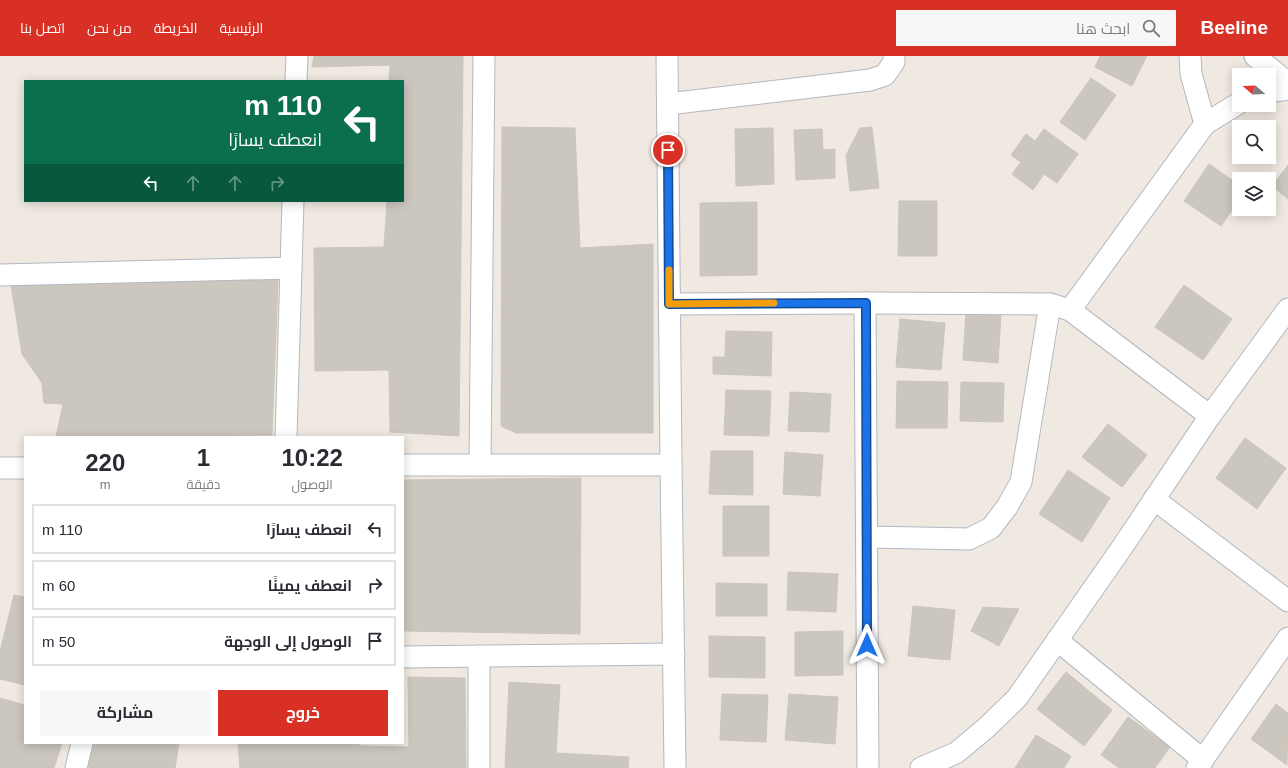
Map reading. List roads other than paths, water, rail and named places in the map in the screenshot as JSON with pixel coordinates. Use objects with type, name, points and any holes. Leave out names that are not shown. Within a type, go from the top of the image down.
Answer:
[{"type":"street","points":[[296,80],[297,56]]},
{"type":"street","points":[[480,465],[484,56]]},
{"type":"street","points":[[667,56],[675,768]]},
{"type":"street","points":[[668,104],[870,80],[885,75],[894,62],[894,56]]},
{"type":"street","points":[[1190,56],[1191,74],[1205,124]]},
{"type":"street","points":[[1255,56],[1288,82]]},
{"type":"street","points":[[1276,91],[1288,89]]},
{"type":"street","points":[[1070,310],[1205,124],[1232,107]]},
{"type":"street","points":[[286,436],[293,202]]},
{"type":"street","points":[[0,275],[291,268]]},
{"type":"street","points":[[866,303],[868,768]]},
{"type":"street","points":[[669,304],[1050,304],[1070,310],[1210,416]]},
{"type":"street","points":[[867,537],[969,539],[991,528],[1007,507],[1021,482],[1050,304]]},
{"type":"street","points":[[920,768],[956,753],[986,728],[1017,698],[1154,500],[1210,416],[1288,309]]},
{"type":"street","points":[[404,465],[671,465]]},
{"type":"street","points":[[0,468],[24,468]]},
{"type":"street","points":[[1154,500],[1288,601]]},
{"type":"street","points":[[1057,640],[1200,764],[1288,638]]},
{"type":"street","points":[[404,657],[674,654]]},
{"type":"street","points":[[479,656],[479,768]]},
{"type":"street","points":[[76,768],[82,744]]}]
